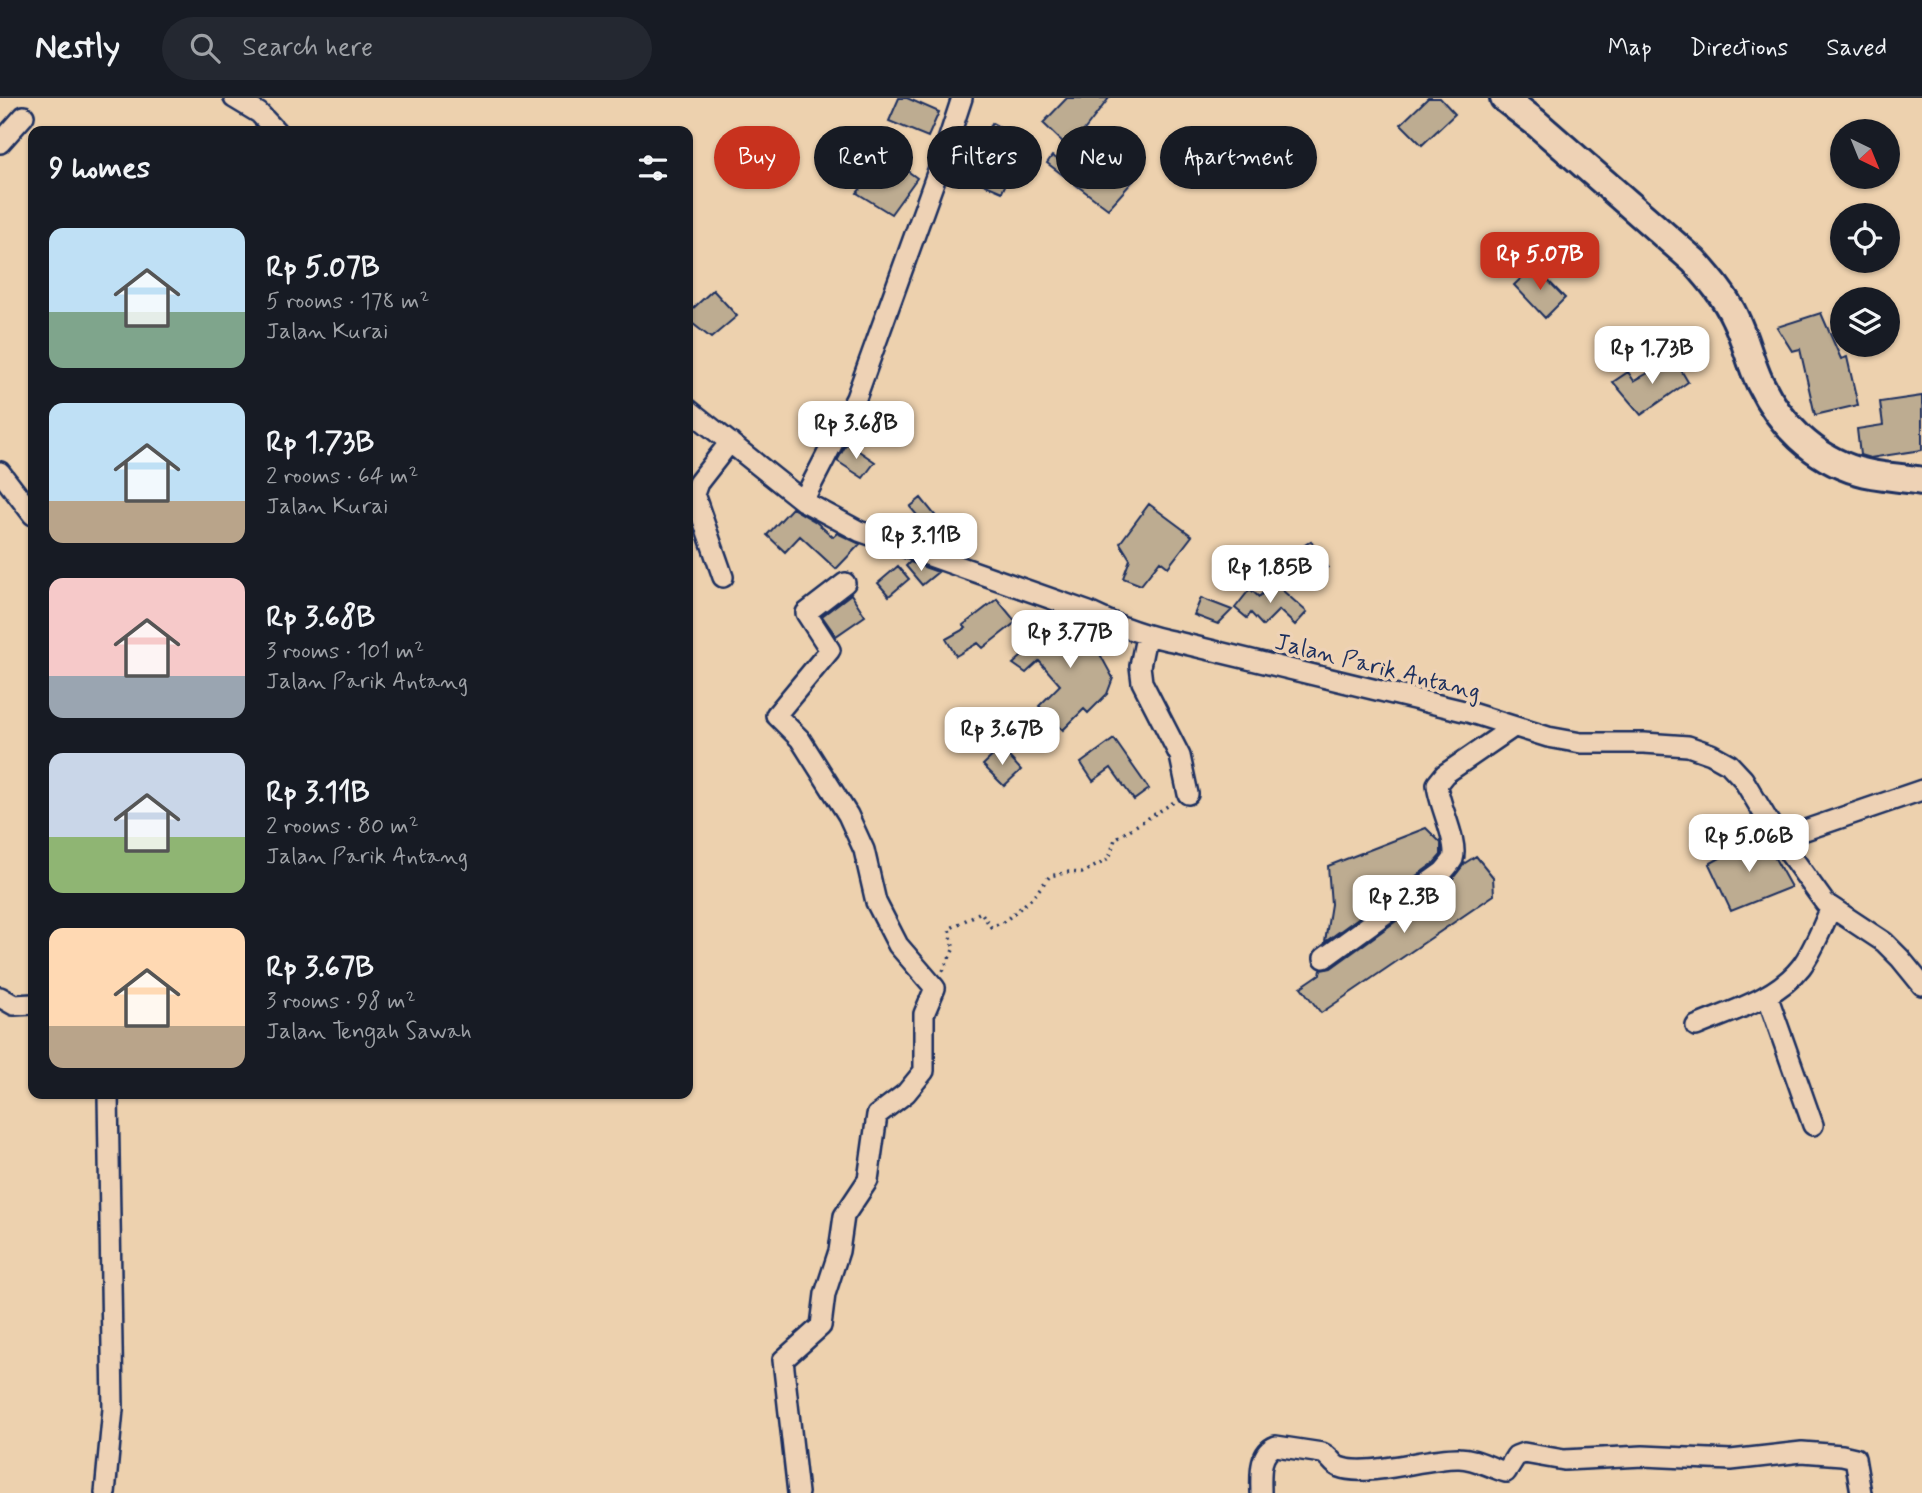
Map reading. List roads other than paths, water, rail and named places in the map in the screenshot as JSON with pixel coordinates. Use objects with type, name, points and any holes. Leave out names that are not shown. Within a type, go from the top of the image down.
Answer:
[{"type":"street","points":[[234,98],[259,113],[271,126]]},
{"type":"street","points":[[803,500],[856,398],[962,98]]},
{"type":"street","points":[[1504,98],[1684,252],[1709,278],[1735,318],[1760,384],[1798,439],[1827,458],[1858,471],[1922,481]]},
{"type":"street","points":[[0,143],[24,116]]},
{"type":"street","name":"Jalan Parik Antang","points":[[693,413],[803,500],[859,531],[1088,612],[1146,637],[1177,642],[1468,712],[1512,728],[1548,737],[1581,743],[1688,746],[1711,754],[1729,764],[1742,779],[1819,896],[1831,908],[1884,942],[1922,985]]},
{"type":"street","points":[[723,578],[694,494],[698,482],[730,442]]},
{"type":"street","points":[[0,472],[28,508]]},
{"type":"street","points":[[799,1493],[783,1360],[821,1326],[825,1294],[839,1251],[844,1216],[868,1180],[877,1115],[906,1093],[924,1071],[924,1014],[935,988],[898,945],[876,902],[864,850],[848,815],[800,739],[776,715],[830,650],[806,612],[845,583]]},
{"type":"street","points":[[1146,637],[1140,666],[1142,682],[1180,756],[1188,794]]},
{"type":"street","points":[[1324,958],[1443,872],[1452,860],[1455,849],[1438,797],[1437,784],[1446,774],[1512,728]]},
{"type":"street","points":[[1779,839],[1922,790]]},
{"type":"street","points":[[1696,1026],[1767,995],[1802,967],[1831,908]]},
{"type":"street","points":[[1767,995],[1813,1125]]},
{"type":"street","points":[[0,997],[15,1005],[28,1004]]},
{"type":"street","points":[[105,1493],[113,1409],[108,1099]]},
{"type":"street","points":[[1261,1493],[1262,1462],[1266,1453],[1276,1446],[1322,1453],[1328,1455],[1336,1466],[1344,1468],[1373,1469],[1461,1458],[1506,1472],[1516,1456],[1524,1453],[1564,1460],[1643,1456],[1731,1460],[1802,1452],[1842,1455],[1855,1458],[1861,1493]]}]
